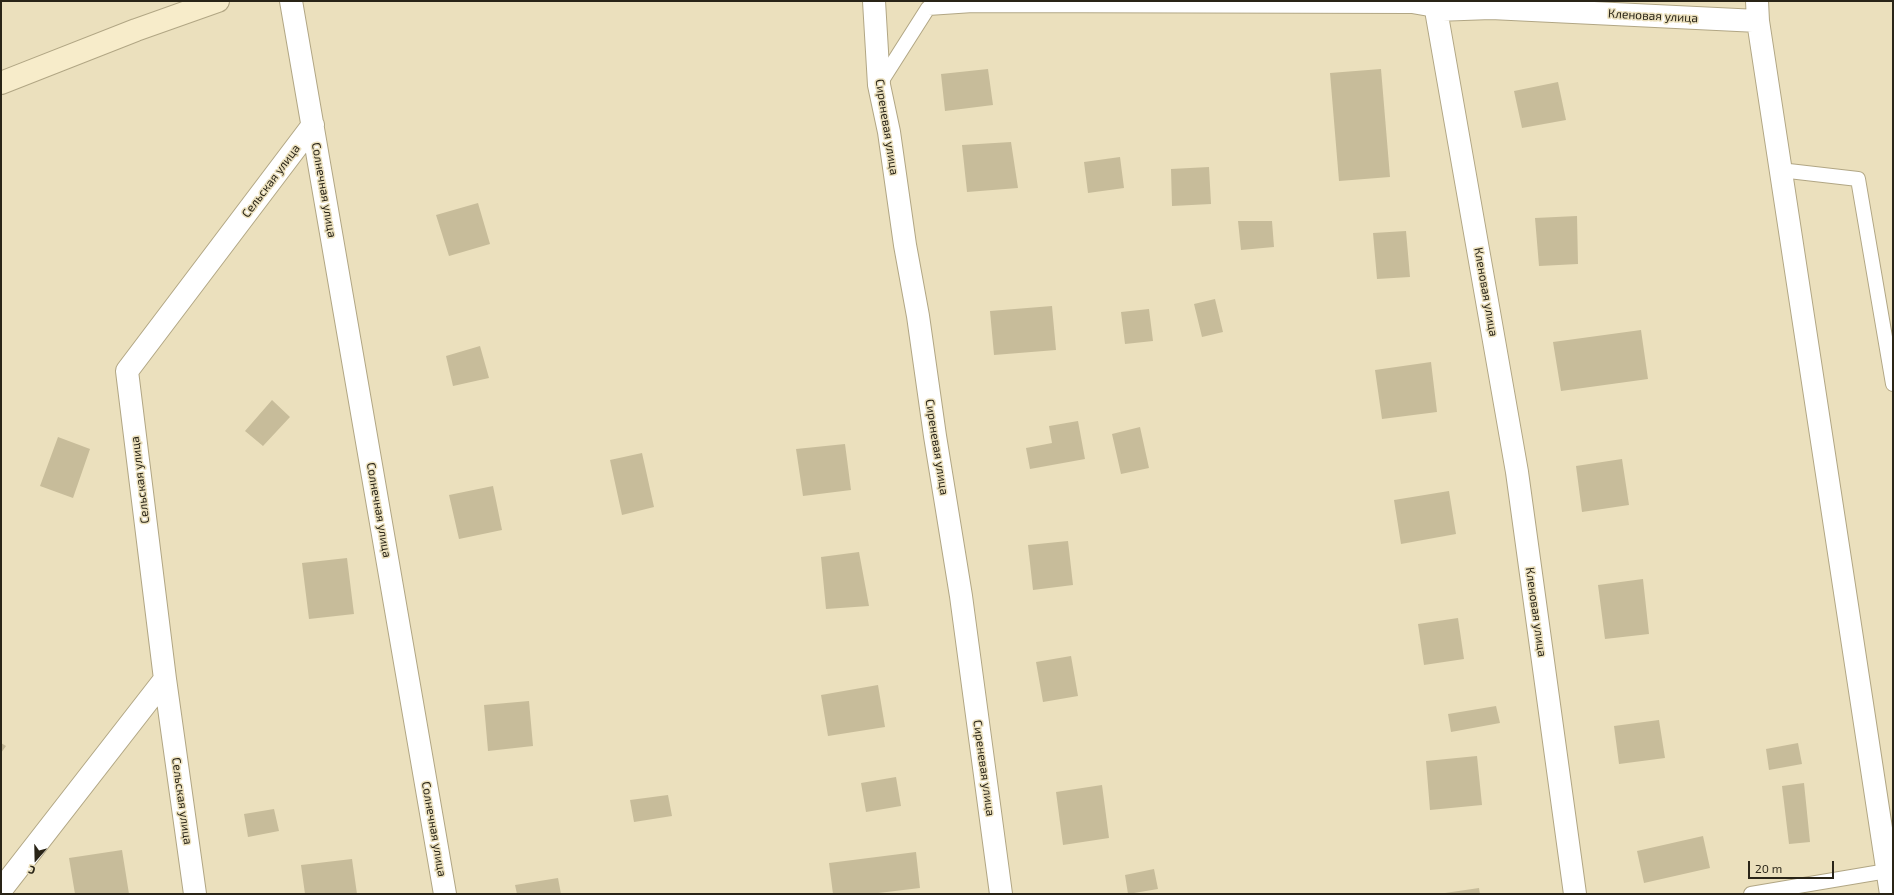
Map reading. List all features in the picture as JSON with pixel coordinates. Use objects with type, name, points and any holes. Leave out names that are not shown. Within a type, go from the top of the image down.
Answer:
[{"type":"main road","points":[[1,83],[136,30],[218,1]]},
{"type":"street","name":"Солнечная улица","points":[[291,1],[445,894]]},
{"type":"street","name":"Сиреневая улица","points":[[874,1],[879,85],[889,132],[905,245],[918,316],[934,436],[961,596],[1000,894]]},
{"type":"street","name":"Кленовая улица","points":[[1575,894],[1517,472],[1436,10],[1491,8],[1757,11]]},
{"type":"street","points":[[1757,11],[1891,894]]},
{"type":"street","name":"Сельская улица","points":[[195,894],[165,679],[127,371],[313,125]]},
{"type":"street","points":[[1,890],[165,679]]},
{"type":"lane","points":[[879,85],[929,5],[1413,6],[1436,10]]},
{"type":"lane","points":[[1780,170],[1858,179],[1893,384]]},
{"type":"lane","points":[[1750,894],[1887,871]]},
{"type":"building","points":[[988,69],[993,105],[945,111],[941,74]]},
{"type":"building","points":[[1381,69],[1390,177],[1339,181],[1330,73]]},
{"type":"building","points":[[1558,82],[1566,120],[1522,128],[1514,91]]},
{"type":"building","points":[[1011,142],[1018,188],[967,192],[962,145]]},
{"type":"building","points":[[1120,157],[1124,188],[1088,193],[1084,162]]},
{"type":"building","points":[[1209,167],[1211,204],[1172,206],[1171,169]]},
{"type":"building","points":[[478,203],[490,244],[449,256],[436,215]]},
{"type":"building","points":[[1577,216],[1578,264],[1539,266],[1535,218]]},
{"type":"building","points":[[1238,221],[1272,221],[1274,247],[1241,250]]},
{"type":"building","points":[[1406,231],[1410,277],[1377,279],[1373,233]]},
{"type":"building","points":[[1215,299],[1223,332],[1202,337],[1194,304]]},
{"type":"building","points":[[1052,306],[1056,350],[994,355],[990,311]]},
{"type":"building","points":[[1149,309],[1153,341],[1125,344],[1121,312]]},
{"type":"building","points":[[1641,330],[1648,379],[1561,391],[1553,342]]},
{"type":"building","points":[[480,346],[489,378],[453,386],[446,356]]},
{"type":"building","points":[[1431,362],[1437,412],[1382,419],[1375,370]]},
{"type":"building","points":[[272,400],[290,417],[263,446],[245,431]]},
{"type":"building","points":[[1078,421],[1085,459],[1030,469],[1026,448],[1052,443],[1049,426]]},
{"type":"building","points":[[1140,427],[1149,468],[1121,474],[1112,434]]},
{"type":"building","points":[[58,437],[90,449],[73,498],[40,486]]},
{"type":"building","points":[[845,444],[851,490],[803,496],[796,449]]},
{"type":"building","points":[[642,453],[654,507],[622,515],[610,460]]},
{"type":"building","points":[[1622,459],[1629,505],[1582,512],[1576,466]]},
{"type":"building","points":[[493,486],[502,530],[459,539],[449,495]]},
{"type":"building","points":[[1449,491],[1456,534],[1401,544],[1394,500]]},
{"type":"building","points":[[1068,541],[1073,585],[1033,590],[1028,545]]},
{"type":"building","points":[[859,552],[869,606],[826,609],[821,557]]},
{"type":"building","points":[[347,558],[354,614],[309,619],[302,563]]},
{"type":"building","points":[[1643,579],[1649,634],[1605,639],[1598,585]]},
{"type":"building","points":[[1458,618],[1464,659],[1424,665],[1418,624]]},
{"type":"building","points":[[1071,656],[1078,696],[1043,702],[1036,662]]},
{"type":"building","points":[[878,685],[885,727],[828,736],[821,695]]},
{"type":"building","points":[[529,701],[533,746],[488,751],[484,705]]},
{"type":"building","points":[[1496,706],[1500,723],[1451,732],[1448,714]]},
{"type":"building","points":[[1659,720],[1665,758],[1619,764],[1614,726]]},
{"type":"building","points":[[1,743],[6,746],[1,753]]},
{"type":"building","points":[[1798,743],[1802,764],[1769,770],[1766,749]]},
{"type":"building","points":[[1477,756],[1482,805],[1430,810],[1426,761]]},
{"type":"building","points":[[896,777],[901,806],[866,812],[861,783]]},
{"type":"building","points":[[1804,783],[1810,842],[1789,844],[1782,786]]},
{"type":"building","points":[[1102,785],[1109,838],[1063,845],[1056,792]]},
{"type":"building","points":[[668,795],[672,816],[634,822],[630,800]]},
{"type":"building","points":[[274,809],[279,831],[248,837],[244,814]]},
{"type":"building","points":[[1703,836],[1710,868],[1644,883],[1637,851]]},
{"type":"building","points":[[122,850],[129,894],[75,894],[69,858]]},
{"type":"building","points":[[916,852],[920,888],[870,894],[833,894],[829,863]]},
{"type":"building","points":[[352,859],[357,894],[305,894],[301,865]]},
{"type":"building","points":[[1154,869],[1158,889],[1128,894],[1125,875]]},
{"type":"building","points":[[558,878],[561,894],[517,894],[515,885]]},
{"type":"building","points":[[1479,888],[1480,894],[1445,893]]}]
